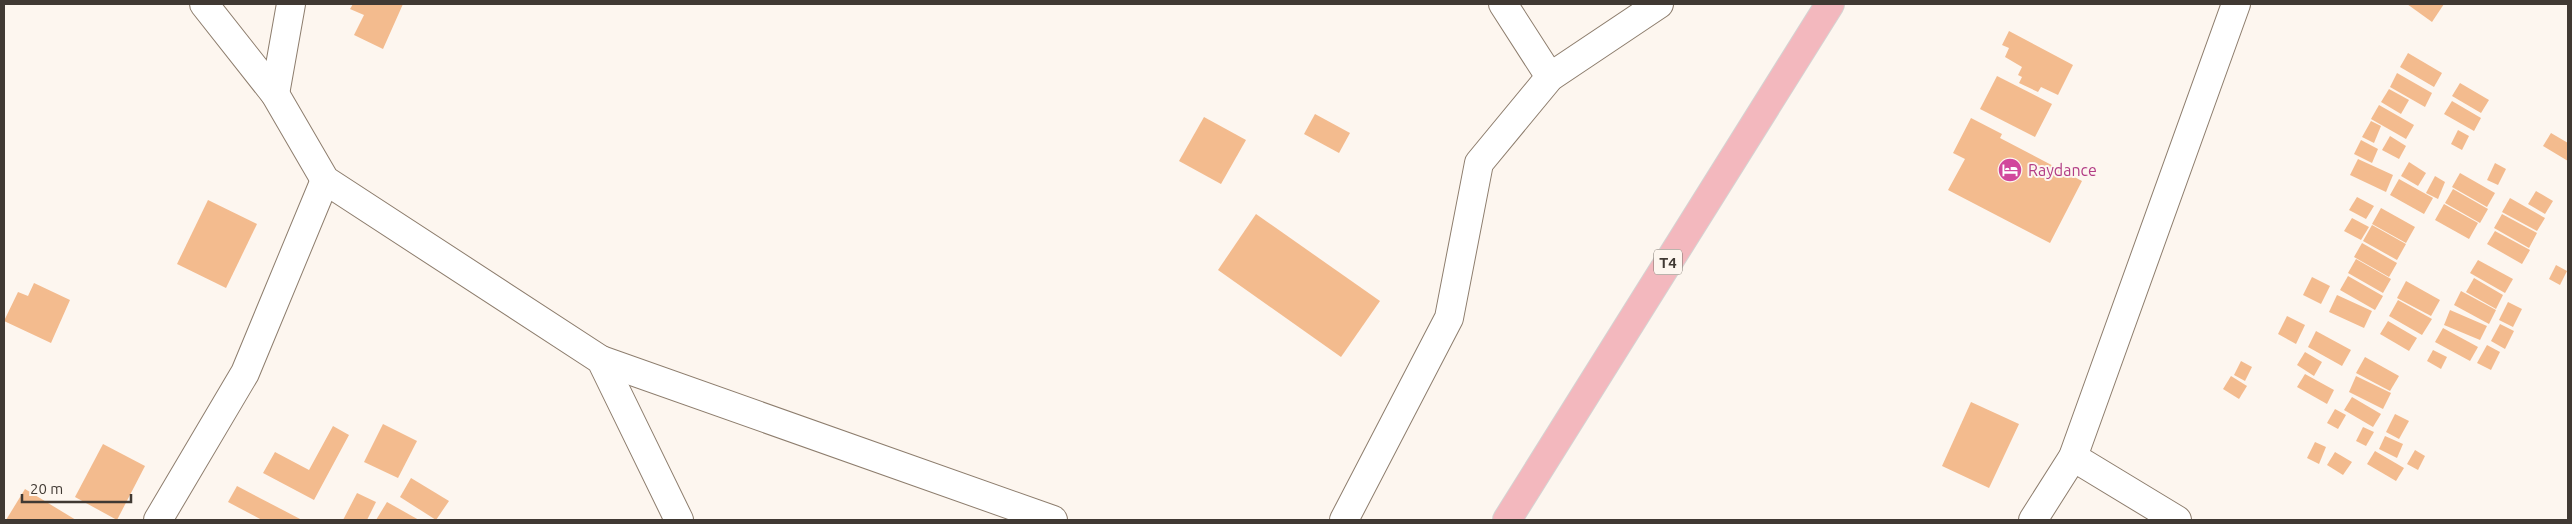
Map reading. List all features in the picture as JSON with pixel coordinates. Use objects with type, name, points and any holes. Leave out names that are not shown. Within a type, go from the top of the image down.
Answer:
[{"type":"highway","name":"T4","points":[[1507,520],[1830,4]]},
{"type":"street","points":[[204,4],[275,94],[326,180],[601,360],[1053,520]]},
{"type":"street","points":[[275,94],[291,4]]},
{"type":"street","points":[[1502,4],[1550,77]]},
{"type":"street","points":[[1344,520],[1449,318],[1479,163],[1550,77],[1659,4]]},
{"type":"street","points":[[2033,520],[2073,457],[2236,4]]},
{"type":"street","points":[[158,520],[245,373],[326,180]]},
{"type":"street","points":[[601,360],[679,520]]},
{"type":"street","points":[[2073,457],[2177,520]]},
{"type":"building","points":[[353,4],[403,4],[383,49],[354,35],[364,15],[350,9]]},
{"type":"building","points":[[2407,4],[2444,4],[2432,22]]},
{"type":"building","points":[[2009,31],[2073,65],[2058,95],[2041,87],[2038,92],[2019,83],[2022,77],[2018,75],[2022,67],[2005,57],[2009,48],[2002,45]]},
{"type":"building","points":[[2408,53],[2442,73],[2434,87],[2400,67]]},
{"type":"building","points":[[2397,73],[2432,93],[2425,107],[2390,87]]},
{"type":"building","points":[[1997,76],[2052,104],[2035,137],[1980,109]]},
{"type":"building","points":[[2460,83],[2489,100],[2481,113],[2452,96]]},
{"type":"building","points":[[2389,89],[2409,100],[2401,114],[2381,102]]},
{"type":"building","points":[[2452,101],[2481,118],[2474,131],[2444,114]]},
{"type":"building","points":[[2379,105],[2414,125],[2406,139],[2371,119]]},
{"type":"building","points":[[1315,114],[1350,133],[1339,153],[1304,134]]},
{"type":"building","points":[[1204,117],[1246,140],[1221,184],[1179,161]]},
{"type":"building","name":"Raydance","points":[[1971,118],[2002,134],[2000,138],[2082,181],[2050,243],[1948,190],[1965,159],[1953,153]]},
{"type":"building","points":[[2371,121],[2381,126],[2374,143],[2362,137]]},
{"type":"building","points":[[2458,130],[2469,136],[2462,150],[2451,144]]},
{"type":"building","points":[[2551,133],[2568,143],[2568,161],[2543,146]]},
{"type":"building","points":[[2390,136],[2406,146],[2399,159],[2382,150]]},
{"type":"building","points":[[2361,140],[2378,149],[2372,163],[2354,154]]},
{"type":"building","points":[[2358,159],[2393,175],[2386,192],[2350,175]]},
{"type":"building","points":[[2409,162],[2426,173],[2418,186],[2401,176]]},
{"type":"building","points":[[2495,163],[2506,169],[2498,185],[2487,180]]},
{"type":"building","points":[[2460,173],[2495,193],[2487,207],[2452,187]]},
{"type":"building","points":[[2435,176],[2445,182],[2438,199],[2426,193]]},
{"type":"building","points":[[2399,179],[2433,198],[2424,214],[2390,195]]},
{"type":"building","points":[[2453,189],[2488,209],[2480,223],[2445,203]]},
{"type":"building","points":[[2536,191],[2553,201],[2545,214],[2528,204]]},
{"type":"building","points":[[2357,197],[2374,206],[2366,219],[2349,210]]},
{"type":"building","points":[[2510,198],[2545,218],[2537,231],[2502,212]]},
{"type":"building","points":[[208,200],[257,224],[226,288],[177,264]]},
{"type":"building","points":[[2444,204],[2478,223],[2469,239],[2435,220]]},
{"type":"building","points":[[2381,208],[2415,227],[2406,243],[2372,224]]},
{"type":"building","points":[[1256,214],[1380,301],[1341,357],[1218,270]]},
{"type":"building","points":[[2502,214],[2537,233],[2529,248],[2494,228]]},
{"type":"building","points":[[2352,218],[2369,227],[2361,240],[2344,231]]},
{"type":"building","points":[[2372,225],[2406,244],[2397,260],[2363,241]]},
{"type":"building","points":[[2495,231],[2530,250],[2522,264],[2487,244]]},
{"type":"building","points":[[2362,243],[2397,263],[2389,277],[2354,257]]},
{"type":"building","points":[[2356,259],[2391,279],[2383,293],[2348,273]]},
{"type":"building","points":[[2478,260],[2513,279],[2505,293],[2470,273]]},
{"type":"building","points":[[2556,265],[2567,271],[2560,285],[2549,279]]},
{"type":"building","points":[[2348,276],[2383,296],[2375,310],[2340,290]]},
{"type":"building","points":[[2312,277],[2330,286],[2321,304],[2303,295]]},
{"type":"building","points":[[2474,278],[2503,295],[2496,309],[2466,292]]},
{"type":"building","points":[[2406,281],[2440,300],[2431,316],[2397,298]]},
{"type":"building","points":[[34,283],[70,300],[51,343],[4,321],[18,292],[28,296]]},
{"type":"building","points":[[2461,291],[2496,310],[2489,324],[2454,305]]},
{"type":"building","points":[[2337,295],[2372,311],[2364,328],[2329,312]]},
{"type":"building","points":[[2398,300],[2432,319],[2422,335],[2389,316]]},
{"type":"building","points":[[2508,302],[2522,309],[2513,327],[2499,320]]},
{"type":"building","points":[[2450,310],[2487,326],[2480,340],[2444,325]]},
{"type":"building","points":[[2287,316],[2305,325],[2296,344],[2278,334]]},
{"type":"building","points":[[2388,321],[2417,338],[2409,351],[2380,334]]},
{"type":"building","points":[[2500,324],[2514,331],[2505,349],[2491,341]]},
{"type":"building","points":[[2443,328],[2478,347],[2470,361],[2435,342]]},
{"type":"building","points":[[2316,331],[2351,350],[2342,366],[2308,347]]},
{"type":"building","points":[[2487,345],[2500,352],[2491,370],[2477,363]]},
{"type":"building","points":[[2433,350],[2447,357],[2441,369],[2427,361]]},
{"type":"building","points":[[2305,352],[2322,362],[2314,376],[2297,365]]},
{"type":"building","points":[[2365,357],[2399,376],[2390,391],[2356,373]]},
{"type":"building","points":[[2241,361],[2252,367],[2245,381],[2234,375]]},
{"type":"building","points":[[2305,374],[2334,390],[2327,404],[2297,387]]},
{"type":"building","points":[[2231,376],[2247,386],[2239,399],[2223,389]]},
{"type":"building","points":[[2356,376],[2391,393],[2383,409],[2349,392]]},
{"type":"building","points":[[2352,397],[2381,414],[2373,427],[2344,410]]},
{"type":"building","points":[[1971,402],[2019,424],[1989,488],[1942,466]]},
{"type":"building","points":[[2335,409],[2346,415],[2338,429],[2327,423]]},
{"type":"building","points":[[2395,414],[2409,421],[2399,439],[2386,432]]},
{"type":"building","points":[[383,424],[417,441],[398,478],[364,462]]},
{"type":"building","points":[[333,426],[349,435],[314,500],[263,473],[275,452],[309,470]]},
{"type":"building","points":[[2363,427],[2374,432],[2366,446],[2356,441]]},
{"type":"building","points":[[2385,436],[2403,444],[2397,458],[2379,449]]},
{"type":"building","points":[[2315,442],[2326,447],[2319,464],[2307,458]]},
{"type":"building","points":[[103,444],[145,466],[117,520],[75,497]]},
{"type":"building","points":[[2415,450],[2425,456],[2418,470],[2407,464]]},
{"type":"building","points":[[2375,451],[2404,468],[2396,481],[2367,464]]},
{"type":"building","points":[[2335,452],[2352,462],[2343,475],[2327,465]]},
{"type":"building","points":[[411,478],[449,501],[436,520],[400,497]]},
{"type":"building","points":[[237,486],[302,520],[262,520],[228,502]]},
{"type":"building","points":[[25,489],[76,520],[6,520]]},
{"type":"building","points":[[357,493],[376,502],[367,520],[343,520]]},
{"type":"building","points":[[387,502],[419,520],[376,520]]},
{"type":"place","name":"Raydance","points":[[2010,170]]}]
